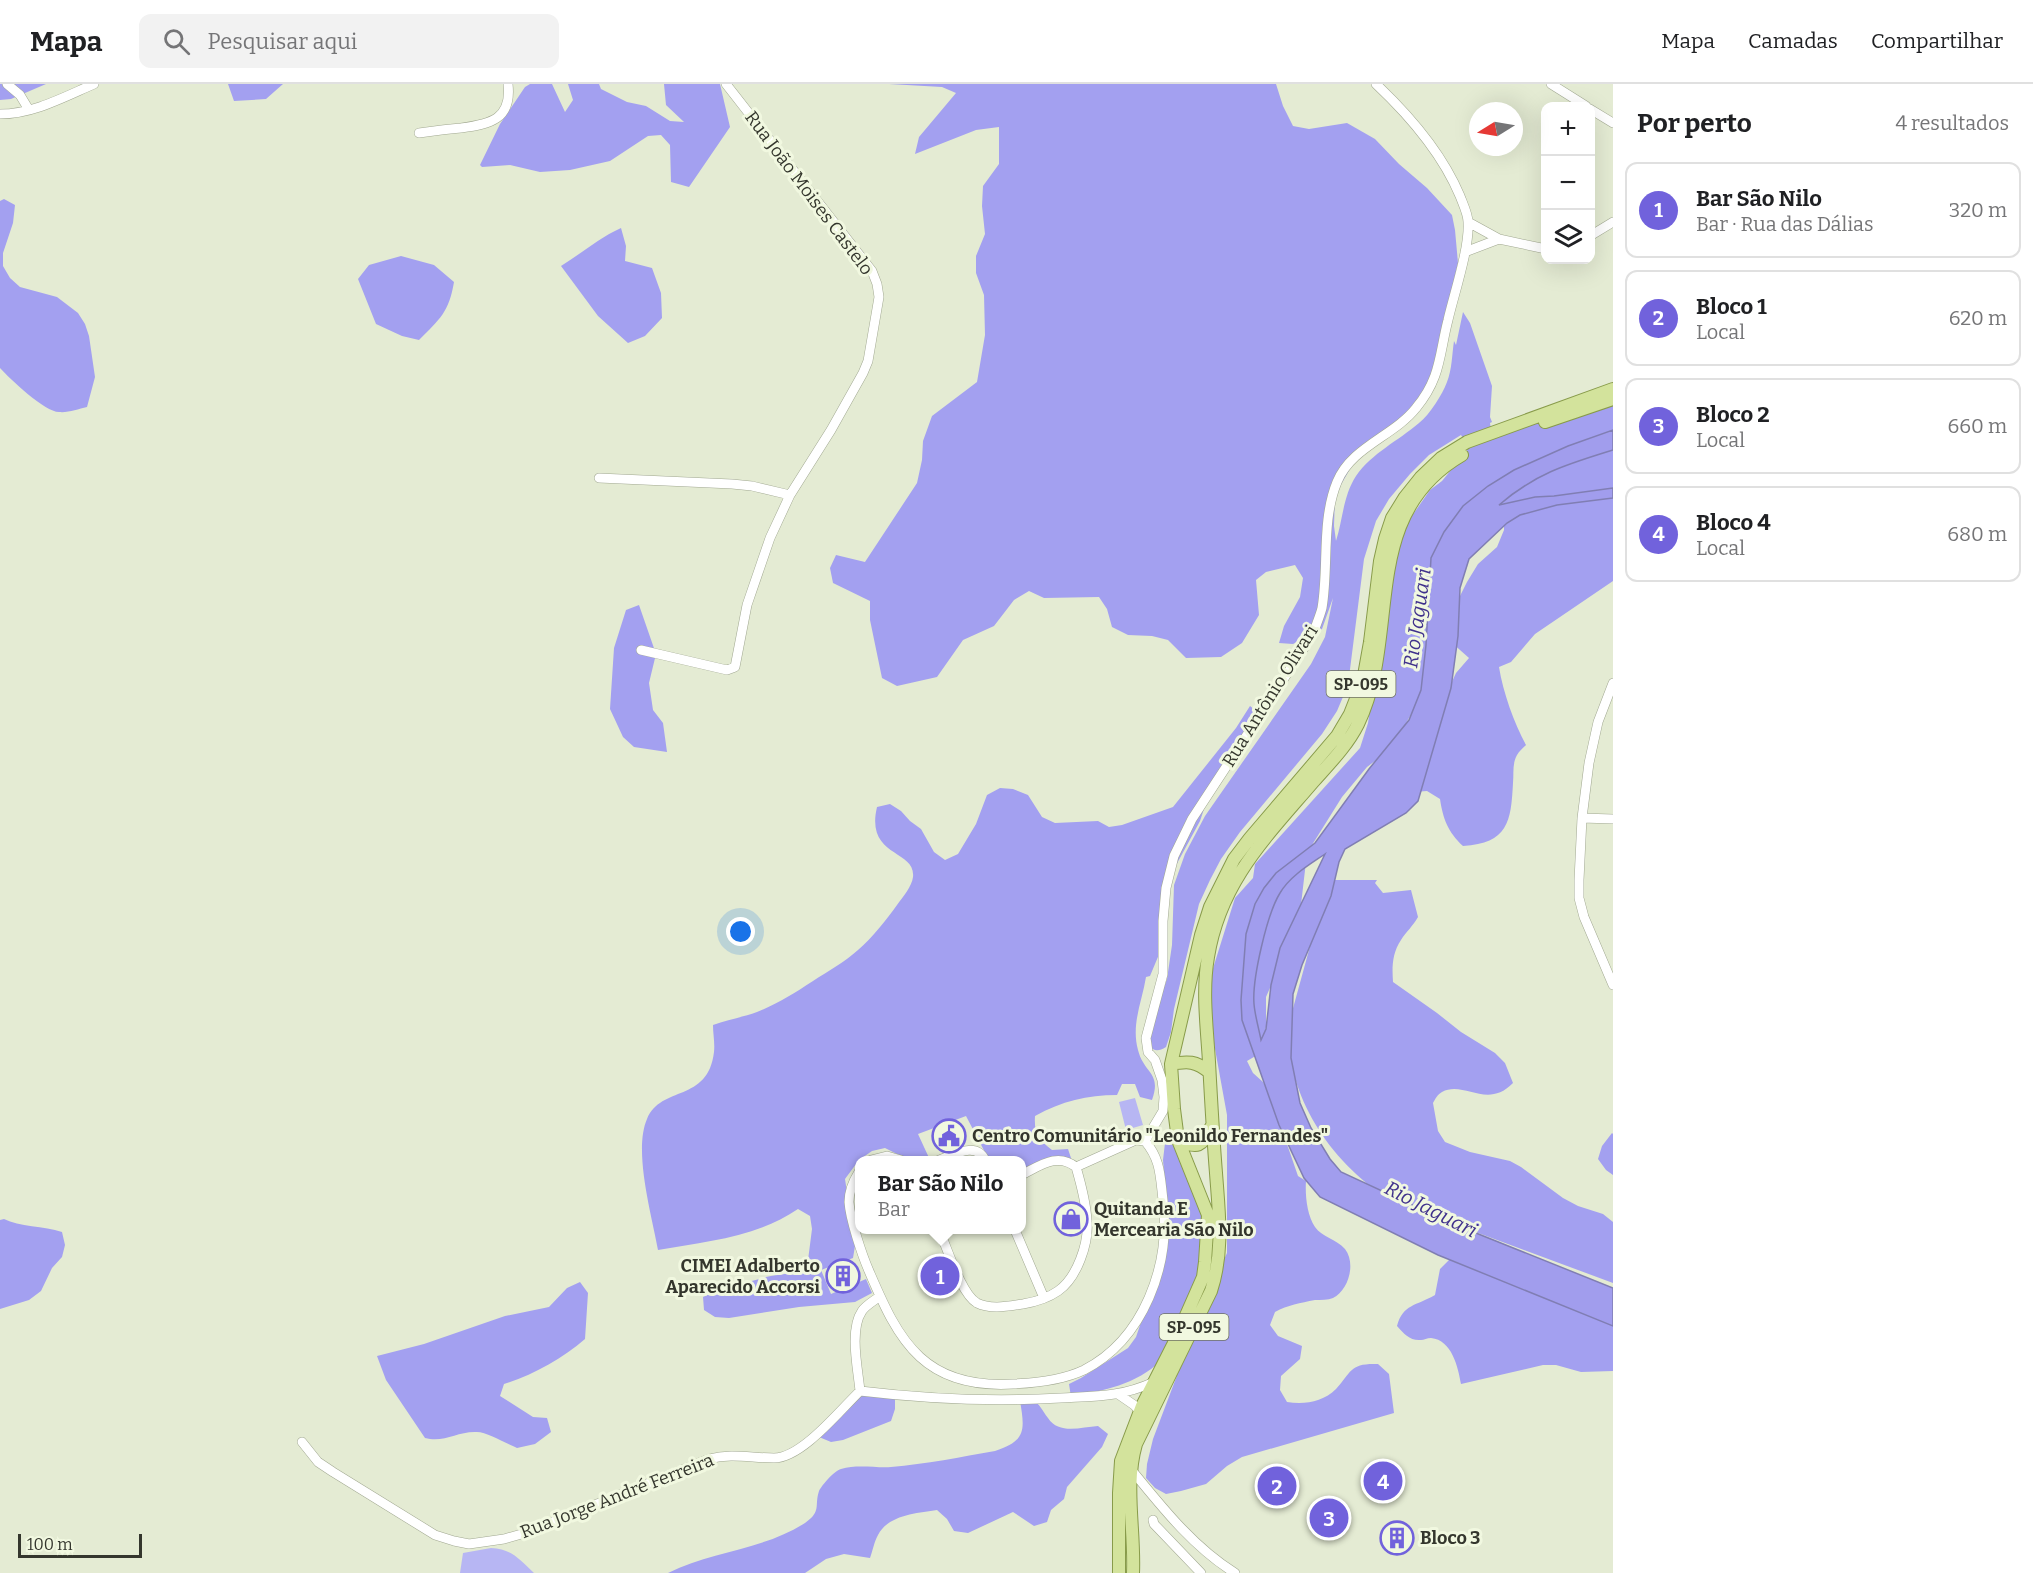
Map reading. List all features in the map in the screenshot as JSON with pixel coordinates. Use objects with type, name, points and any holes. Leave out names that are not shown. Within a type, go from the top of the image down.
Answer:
[{"type":"main road","name":"SP-095","points":[[1119,1573],[1121,1461],[1140,1411],[1173,1346],[1203,1277],[1208,1215],[1178,1140],[1171,1064],[1201,935],[1210,907],[1234,859],[1337,736],[1350,714],[1363,681],[1385,539],[1392,518],[1404,497],[1441,458],[1467,442],[1613,389]]},
{"type":"main road","name":"SP-095","points":[[1133,1573],[1130,1468],[1136,1444],[1200,1315],[1218,1270],[1220,1224],[1205,986],[1208,956],[1216,923],[1229,890],[1252,853],[1344,747],[1358,723],[1375,671],[1390,558],[1397,533],[1412,504],[1431,479],[1453,460],[1474,448],[1613,399]]},
{"type":"main road","points":[[1171,1064],[1189,1060],[1198,1063],[1209,1072]]},
{"type":"main road","points":[[1178,1140],[1194,1146],[1201,1144],[1206,1139],[1212,1125]]},
{"type":"street","points":[[7,84],[20,95],[29,110]]},
{"type":"street","points":[[0,114],[29,110],[94,84]]},
{"type":"street","points":[[419,133],[495,121],[505,111],[509,96],[508,84]]},
{"type":"street","name":"Rua João Moises Castelo","points":[[641,650],[732,669],[737,664],[744,616],[763,554],[790,495],[863,373],[871,350],[879,297],[878,284],[872,271],[726,84]]},
{"type":"street","name":"Rua Antônio Olivari","points":[[1145,1141],[1163,1111],[1162,1080],[1155,1060],[1148,1052],[1146,1038],[1163,974],[1166,888],[1174,856],[1192,819],[1313,634],[1322,609],[1330,512],[1337,482],[1346,465],[1414,411],[1429,392],[1439,368],[1445,330],[1465,252],[1468,222],[1451,175],[1431,145],[1395,102],[1376,84]]},
{"type":"street","points":[[1551,84],[1580,102]]},
{"type":"street","points":[[1595,112],[1613,123]]},
{"type":"street","points":[[1468,222],[1499,239],[1541,248]]},
{"type":"street","points":[[1595,233],[1613,222]]},
{"type":"street","points":[[1465,252],[1499,239]]},
{"type":"street","points":[[599,478],[732,484],[790,495]]},
{"type":"street","points":[[1613,683],[1598,722],[1588,763],[1582,818],[1579,898],[1584,917],[1613,986]]},
{"type":"street","points":[[1582,818],[1613,819]]},
{"type":"street","points":[[1155,1060],[1171,1064]]},
{"type":"street","points":[[858,1234],[867,1266],[880,1296],[906,1343],[920,1358],[939,1371],[984,1385],[1037,1382],[1064,1377],[1082,1371],[1104,1358],[1124,1340],[1138,1318],[1156,1280],[1162,1260],[1165,1214],[1159,1164],[1154,1151],[1145,1141],[1137,1140],[1076,1167]]},
{"type":"street","points":[[952,1156],[968,1150],[980,1152],[983,1156]]},
{"type":"street","points":[[941,1234],[968,1294],[977,1303],[999,1306],[1029,1303],[1044,1298],[1063,1287],[1072,1275],[1084,1246],[1087,1220],[1076,1167],[1062,1159],[1053,1160],[1026,1173]]},
{"type":"street","points":[[855,1181],[849,1203],[855,1224]]},
{"type":"street","points":[[1017,1234],[1044,1298]]},
{"type":"street","points":[[880,1296],[863,1309],[857,1321],[855,1332],[860,1390],[949,1400],[1013,1401],[1118,1394],[1154,1382]]},
{"type":"street","points":[[1037,1382],[1049,1399]]},
{"type":"street","name":"Rua Jorge André Ferreira","points":[[302,1442],[318,1462],[414,1524],[435,1535],[454,1541],[469,1544],[487,1543],[525,1533],[709,1459],[732,1455],[776,1458],[786,1456],[805,1445],[860,1390]]},
{"type":"street","points":[[1118,1394],[1140,1411]]},
{"type":"street","points":[[1130,1468],[1174,1521],[1235,1573]]},
{"type":"street","points":[[1153,1520],[1154,1524],[1201,1573]]},
{"type":"shaded area","points":[[0,84],[46,84],[11,99],[0,100]]},
{"type":"shaded area","points":[[228,84],[283,84],[266,99],[234,101]]},
{"type":"shaded area","points":[[530,84],[552,84],[565,112],[573,100],[568,84],[599,84],[601,89],[627,102],[646,106],[670,121],[684,122],[666,105],[664,84],[720,84],[730,127],[689,187],[671,182],[670,145],[661,135],[648,136],[610,161],[570,170],[540,172],[510,165],[482,167],[480,165],[500,124],[525,87]]},
{"type":"shaded area","points":[[889,84],[1276,84],[1293,126],[1309,129],[1347,123],[1375,139],[1427,188],[1452,215],[1458,263],[1440,340],[1437,366],[1421,404],[1354,462],[1335,495],[1336,541],[1346,500],[1356,476],[1377,454],[1423,419],[1442,393],[1449,377],[1454,341],[1456,345],[1463,312],[1470,323],[1492,386],[1490,417],[1492,422],[1490,423],[1492,436],[1613,392],[1613,581],[1535,634],[1511,662],[1499,667],[1503,687],[1526,745],[1514,762],[1511,809],[1504,828],[1490,840],[1463,846],[1447,825],[1440,799],[1427,791],[1414,792],[1450,686],[1456,673],[1469,658],[1451,642],[1454,608],[1478,564],[1497,547],[1504,530],[1504,517],[1499,504],[1431,562],[1428,584],[1433,622],[1420,698],[1400,734],[1379,758],[1367,767],[1342,797],[1307,853],[1299,922],[1266,997],[1266,1027],[1259,1054],[1247,1061],[1270,1095],[1298,1176],[1306,1181],[1307,1205],[1312,1222],[1321,1233],[1345,1249],[1350,1261],[1347,1283],[1339,1294],[1327,1300],[1299,1303],[1275,1312],[1270,1325],[1278,1336],[1302,1346],[1300,1359],[1281,1376],[1280,1390],[1287,1402],[1313,1402],[1336,1389],[1352,1369],[1362,1365],[1378,1364],[1389,1374],[1394,1413],[1242,1457],[1227,1466],[1206,1484],[1181,1491],[1166,1494],[1155,1488],[1146,1478],[1153,1439],[1204,1304],[1227,1253],[1227,1115],[1205,994],[1235,898],[1253,878],[1255,864],[1360,748],[1368,723],[1389,580],[1407,523],[1430,490],[1442,481],[1469,448],[1461,435],[1429,455],[1389,499],[1376,521],[1364,559],[1348,685],[1337,711],[1322,734],[1240,832],[1221,859],[1199,904],[1166,1047],[1159,1050],[1153,1049],[1146,1037],[1167,979],[1172,945],[1174,885],[1185,854],[1205,816],[1311,664],[1325,637],[1333,598],[1322,629],[1293,644],[1279,643],[1284,626],[1300,597],[1303,578],[1295,565],[1266,572],[1256,580],[1259,615],[1242,643],[1221,657],[1186,658],[1168,640],[1152,636],[1128,635],[1112,627],[1107,609],[1099,597],[1044,598],[1029,591],[1014,600],[994,626],[963,640],[937,677],[897,686],[882,678],[870,620],[870,601],[833,583],[830,568],[836,555],[865,562],[917,483],[923,441],[932,416],[977,382],[985,335],[984,295],[976,273],[976,256],[985,234],[982,206],[983,186],[999,164],[999,127],[976,130],[915,154],[919,137],[956,93],[942,87]]},
{"type":"shaded area","points":[[4,199],[15,205],[13,223],[3,253],[3,266],[10,278],[20,287],[57,297],[78,313],[85,324],[95,377],[87,407],[66,412],[53,411],[28,394],[0,368],[0,201]]},
{"type":"shaded area","points":[[621,228],[626,246],[625,261],[652,268],[661,293],[662,318],[645,336],[628,343],[598,316],[561,266]]},
{"type":"shaded area","points":[[401,256],[434,265],[454,282],[443,314],[419,340],[402,336],[376,324],[358,279],[369,265]]},
{"type":"shaded area","points":[[1613,430],[1613,450],[1539,477],[1499,505],[1535,497],[1613,488],[1613,498],[1557,505],[1520,515],[1507,523],[1469,559],[1460,588],[1458,636],[1451,688],[1418,801],[1406,813],[1345,849],[1339,862],[1331,896],[1302,965],[1293,994],[1291,1058],[1300,1103],[1311,1128],[1341,1172],[1451,1223],[1613,1288],[1613,1326],[1438,1255],[1320,1197],[1304,1178],[1279,1125],[1242,1020],[1241,1000],[1246,934],[1255,904],[1276,873],[1315,843],[1369,769],[1409,720],[1421,690],[1431,558],[1444,532],[1463,506],[1488,486],[1514,470],[1568,446]],"holes":[[[1325,854],[1280,948],[1271,985],[1266,1029],[1261,1040],[1255,1009],[1255,979],[1270,916],[1280,893],[1289,881]]]},
{"type":"shaded area","points":[[639,605],[656,654],[649,683],[653,710],[663,723],[667,752],[634,747],[623,737],[610,709],[614,648],[626,610]]},
{"type":"shaded area","points":[[1250,706],[1260,714],[1205,806],[1200,821],[1174,869],[1169,882],[1160,952],[1150,976],[1146,977],[1136,1022],[1136,1040],[1141,1058],[1154,1078],[1155,1091],[1152,1100],[1140,1097],[1135,1084],[1122,1084],[1117,1095],[1075,1100],[1055,1106],[1035,1116],[1036,1132],[1040,1139],[1052,1150],[1068,1149],[1072,1161],[1026,1171],[1026,1156],[987,1156],[966,1116],[918,1134],[928,1156],[901,1156],[885,1148],[872,1151],[865,1156],[855,1156],[855,1165],[845,1179],[855,1246],[853,1258],[821,1270],[831,1294],[866,1279],[872,1293],[855,1302],[799,1307],[729,1318],[715,1317],[704,1310],[703,1297],[726,1288],[807,1268],[812,1229],[810,1216],[798,1209],[782,1219],[748,1232],[658,1250],[643,1166],[643,1132],[647,1119],[654,1108],[663,1101],[694,1087],[703,1079],[710,1068],[714,1052],[713,1025],[752,1014],[772,1005],[842,962],[869,940],[902,899],[913,877],[912,868],[878,836],[875,824],[877,807],[890,804],[901,811],[921,829],[934,852],[945,860],[958,854],[976,824],[987,795],[1000,788],[1013,789],[1028,795],[1042,817],[1055,823],[1098,821],[1109,827],[1122,825],[1173,807],[1236,728]]},
{"type":"shaded area","points":[[1329,877],[1335,880],[1377,880],[1375,883],[1383,893],[1411,890],[1418,917],[1401,940],[1394,955],[1393,982],[1461,1032],[1495,1053],[1505,1063],[1513,1083],[1503,1091],[1494,1094],[1485,1095],[1459,1089],[1450,1089],[1441,1093],[1433,1103],[1438,1131],[1445,1142],[1470,1152],[1510,1161],[1563,1198],[1578,1206],[1603,1214],[1613,1222],[1613,1283],[1392,1201],[1350,1168],[1316,1126],[1295,1076],[1290,1050],[1289,1023]]},
{"type":"shaded area","points":[[1135,1098],[1143,1125],[1126,1130],[1119,1102]]},
{"type":"shaded area","points":[[1612,1133],[1613,1175],[1598,1159],[1602,1146]]},
{"type":"shaded area","points":[[1165,1143],[1177,1146],[1205,1219],[1200,1277],[1160,1361],[1130,1381],[1071,1397],[1069,1384],[1128,1348],[1136,1337],[1159,1270],[1165,1185],[1163,1160]]},
{"type":"shaded area","points":[[4,1219],[17,1224],[62,1232],[65,1245],[62,1257],[52,1268],[41,1291],[29,1300],[0,1309],[0,1220]]},
{"type":"shaded area","points":[[1450,1259],[1613,1319],[1613,1371],[1581,1372],[1556,1365],[1543,1365],[1461,1384],[1453,1355],[1444,1344],[1431,1338],[1422,1340],[1410,1338],[1397,1326],[1407,1309],[1435,1295],[1440,1269]]},
{"type":"shaded area","points":[[580,1282],[588,1293],[585,1339],[547,1366],[504,1384],[500,1396],[533,1417],[547,1418],[551,1432],[535,1444],[517,1448],[477,1432],[439,1439],[425,1438],[386,1380],[377,1356],[424,1344],[505,1316],[549,1307],[567,1288]]},
{"type":"shaded area","points":[[867,1394],[895,1396],[895,1409],[891,1421],[843,1440],[831,1442],[819,1437],[855,1399]]},
{"type":"shaded area","points":[[1033,1399],[1058,1427],[1071,1429],[1098,1426],[1108,1434],[1102,1447],[1067,1487],[1064,1499],[1051,1510],[1047,1522],[1034,1526],[1013,1512],[968,1533],[954,1531],[947,1519],[937,1510],[921,1512],[896,1519],[883,1528],[878,1535],[870,1558],[844,1554],[826,1559],[805,1573],[668,1573],[772,1539],[805,1523],[816,1512],[819,1491],[838,1470],[853,1467],[917,1464],[995,1451],[1005,1447],[1013,1443],[1021,1433],[1023,1420],[1020,1401]]},
{"type":"shaded area","points":[[491,1548],[510,1553],[534,1573],[460,1573],[463,1553]]},
{"type":"place","name":"Centro Comunitário \"Leonildo Fernandes\"","points":[[949,1136]]},
{"type":"place","name":"Quitanda E Mercearia São Nilo","points":[[1071,1219]]},
{"type":"place","name":"CIMEI Adalberto Aparecido Accorsi","points":[[843,1276]]},
{"type":"place","name":"Bar São Nilo","points":[[940,1276]]},
{"type":"place","name":"Bloco 4","points":[[1383,1481]]},
{"type":"place","name":"Bloco 1","points":[[1277,1486]]},
{"type":"place","name":"Bloco 2","points":[[1329,1518]]},
{"type":"place","name":"Bloco 3","points":[[1397,1538]]},
{"type":"water label","name":"Rio Jaguari","points":[[1417,618]]},
{"type":"water label","name":"Rio Jaguari","points":[[1431,1209]]}]
